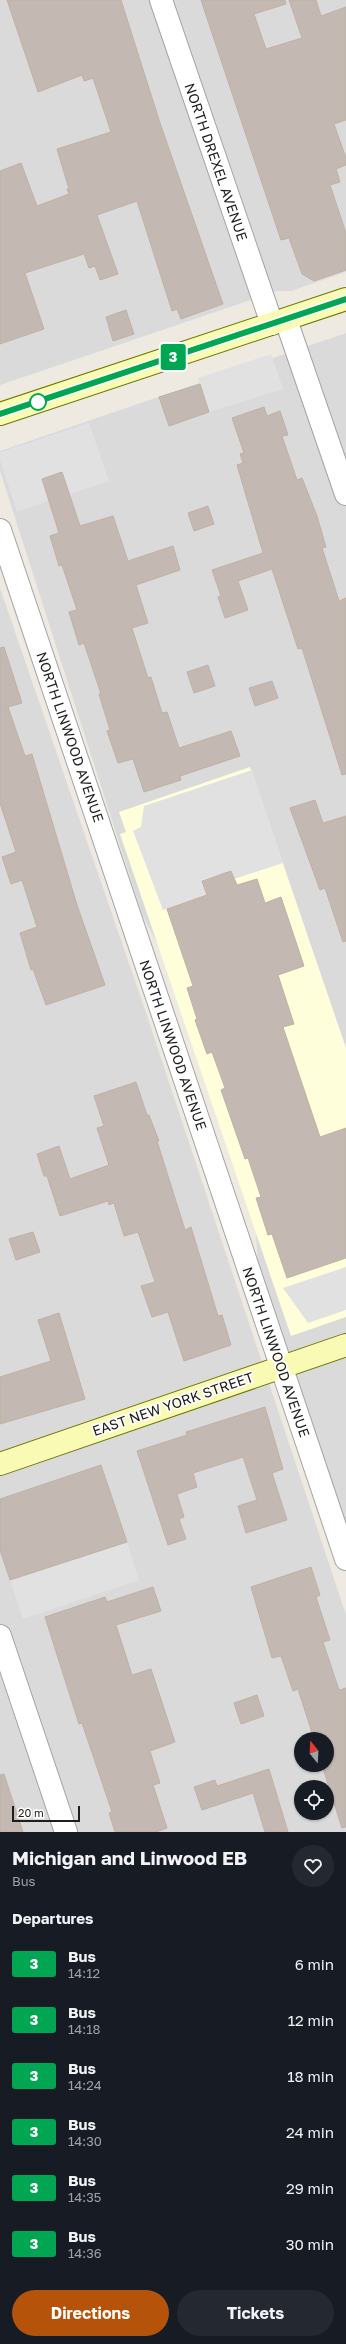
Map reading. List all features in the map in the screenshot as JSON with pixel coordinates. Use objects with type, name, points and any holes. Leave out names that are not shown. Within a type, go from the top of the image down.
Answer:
[{"type":"main road","points":[[0,414],[346,299]]},
{"type":"main road","name":"EAST NEW YORK STREET","points":[[0,1464],[346,1345]]},
{"type":"street","name":"NORTH DREXEL AVENUE","points":[[161,0],[279,322],[346,494]]},
{"type":"street","name":"NORTH LINWOOD AVENUE","points":[[0,530],[346,1559]]},
{"type":"street","points":[[0,1636],[66,1832]]},
{"type":"shaded area","points":[[0,0],[346,0],[346,272],[291,291],[277,291],[0,385]]},
{"type":"shaded area","points":[[346,333],[346,1533],[258,1267],[256,1232],[159,947],[142,914],[0,471],[0,451]]},
{"type":"shaded area","points":[[271,354],[283,389],[209,412],[198,378]]},
{"type":"shaded area","points":[[89,423],[109,481],[70,494],[62,472],[42,479],[49,501],[17,512],[0,460],[0,452]]},
{"type":"shaded area","points":[[0,588],[145,1010],[346,1615],[346,1832],[0,1832]]},
{"type":"shaded area","points":[[250,767],[346,1048],[346,1317],[291,1336],[120,834],[126,832],[119,812]]},
{"type":"shaded area","points":[[252,770],[283,863],[234,879],[231,871],[202,880],[207,895],[163,910],[133,831],[141,827],[144,806]]},
{"type":"shaded area","points":[[346,1267],[346,1310],[308,1323],[283,1288]]},
{"type":"shaded area","points":[[127,1542],[139,1580],[23,1619],[10,1580]]},
{"type":"building","points":[[7,0],[121,0],[160,123],[223,304],[181,319],[177,309],[172,311],[137,201],[97,215],[118,274],[100,280],[95,266],[89,268],[84,254],[25,273],[44,329],[0,344],[0,171],[21,163],[37,206],[69,194],[67,189],[69,189],[57,149],[111,132],[93,78],[84,81],[82,75],[38,92]]},
{"type":"building","points":[[201,0],[285,0],[286,4],[254,14],[266,49],[302,38],[289,0],[316,0],[321,16],[346,7],[346,120],[334,124],[346,158],[346,165],[336,169],[340,182],[330,185],[346,233],[346,270],[314,281],[302,274],[289,238],[281,240]]},
{"type":"building","points":[[126,310],[134,334],[113,341],[106,317]]},
{"type":"building","points":[[200,384],[209,412],[169,426],[159,397]]},
{"type":"building","points":[[264,407],[267,416],[280,411],[288,435],[282,436],[297,480],[302,478],[317,516],[326,547],[322,548],[339,601],[346,598],[346,774],[342,775],[302,648],[298,649],[272,569],[238,581],[248,610],[225,618],[218,597],[221,596],[212,570],[263,553],[237,465],[243,463],[240,454],[244,453],[232,418]]},
{"type":"building","points":[[62,472],[80,526],[113,516],[128,561],[173,546],[180,570],[136,585],[148,623],[132,628],[148,678],[151,677],[162,713],[167,712],[179,748],[231,731],[240,756],[180,776],[181,780],[144,792],[133,759],[118,763],[107,731],[110,730],[99,694],[101,694],[84,643],[79,645],[69,612],[77,610],[62,565],[59,566],[50,536],[59,533],[42,479]]},
{"type":"building","points":[[208,506],[214,524],[194,531],[188,513]]},
{"type":"building","points":[[4,647],[22,703],[8,707],[25,756],[32,754],[77,905],[105,985],[46,1005],[33,969],[31,970],[20,933],[37,927],[22,880],[11,884],[2,857],[16,852],[0,803],[0,648]]},
{"type":"building","points":[[208,665],[215,686],[194,693],[187,672]]},
{"type":"building","points":[[272,681],[278,698],[255,706],[249,688]]},
{"type":"building","points":[[315,800],[323,823],[346,816],[346,941],[343,942],[325,888],[320,890],[290,808]]},
{"type":"building","points":[[231,871],[237,885],[257,879],[265,903],[281,897],[304,966],[278,975],[294,1024],[283,1027],[320,1137],[346,1128],[346,1258],[287,1278],[272,1234],[268,1235],[256,1198],[261,1197],[248,1158],[245,1159],[221,1090],[225,1088],[212,1052],[207,1054],[195,1020],[197,1019],[187,988],[193,986],[167,909],[207,895],[202,881]]},
{"type":"building","points":[[136,1082],[147,1115],[149,1115],[159,1141],[157,1141],[185,1230],[191,1227],[218,1316],[222,1315],[231,1345],[184,1361],[168,1312],[152,1317],[141,1286],[155,1282],[138,1232],[124,1236],[114,1203],[109,1205],[108,1201],[60,1216],[47,1176],[44,1176],[37,1154],[59,1146],[70,1179],[109,1165],[97,1128],[104,1126],[94,1096]]},
{"type":"building","points":[[33,1232],[40,1252],[16,1260],[9,1239]]},
{"type":"building","points":[[59,1313],[85,1399],[0,1424],[0,1377],[51,1361],[38,1320]]},
{"type":"building","points":[[265,1407],[283,1469],[272,1473],[287,1520],[246,1533],[238,1506],[257,1500],[243,1457],[193,1473],[197,1487],[177,1494],[184,1517],[179,1519],[186,1539],[168,1545],[137,1451],[187,1435],[186,1432]]},
{"type":"building","points":[[101,1465],[127,1542],[10,1580],[0,1550],[0,1499]]},
{"type":"building","points":[[311,1567],[320,1595],[316,1597],[330,1640],[323,1642],[339,1690],[346,1688],[346,1827],[342,1828],[334,1803],[334,1780],[327,1780],[324,1772],[334,1772],[334,1732],[312,1732],[298,1689],[293,1691],[281,1656],[272,1658],[251,1587]]},
{"type":"building","points":[[153,1587],[161,1611],[116,1625],[132,1675],[151,1669],[175,1742],[150,1751],[160,1783],[153,1785],[167,1828],[156,1832],[115,1832],[109,1813],[112,1812],[82,1723],[79,1724],[45,1617],[105,1597],[107,1602]]},
{"type":"building","points":[[257,1695],[264,1716],[241,1724],[234,1703]]},
{"type":"building","points":[[269,1769],[288,1832],[265,1832],[253,1793],[202,1810],[194,1787],[215,1780],[217,1786]]},
{"type":"building","points":[[4,1774],[23,1832],[0,1832],[0,1775]]},
{"type":"bus line","name":"3","points":[[0,414],[346,299]]}]
